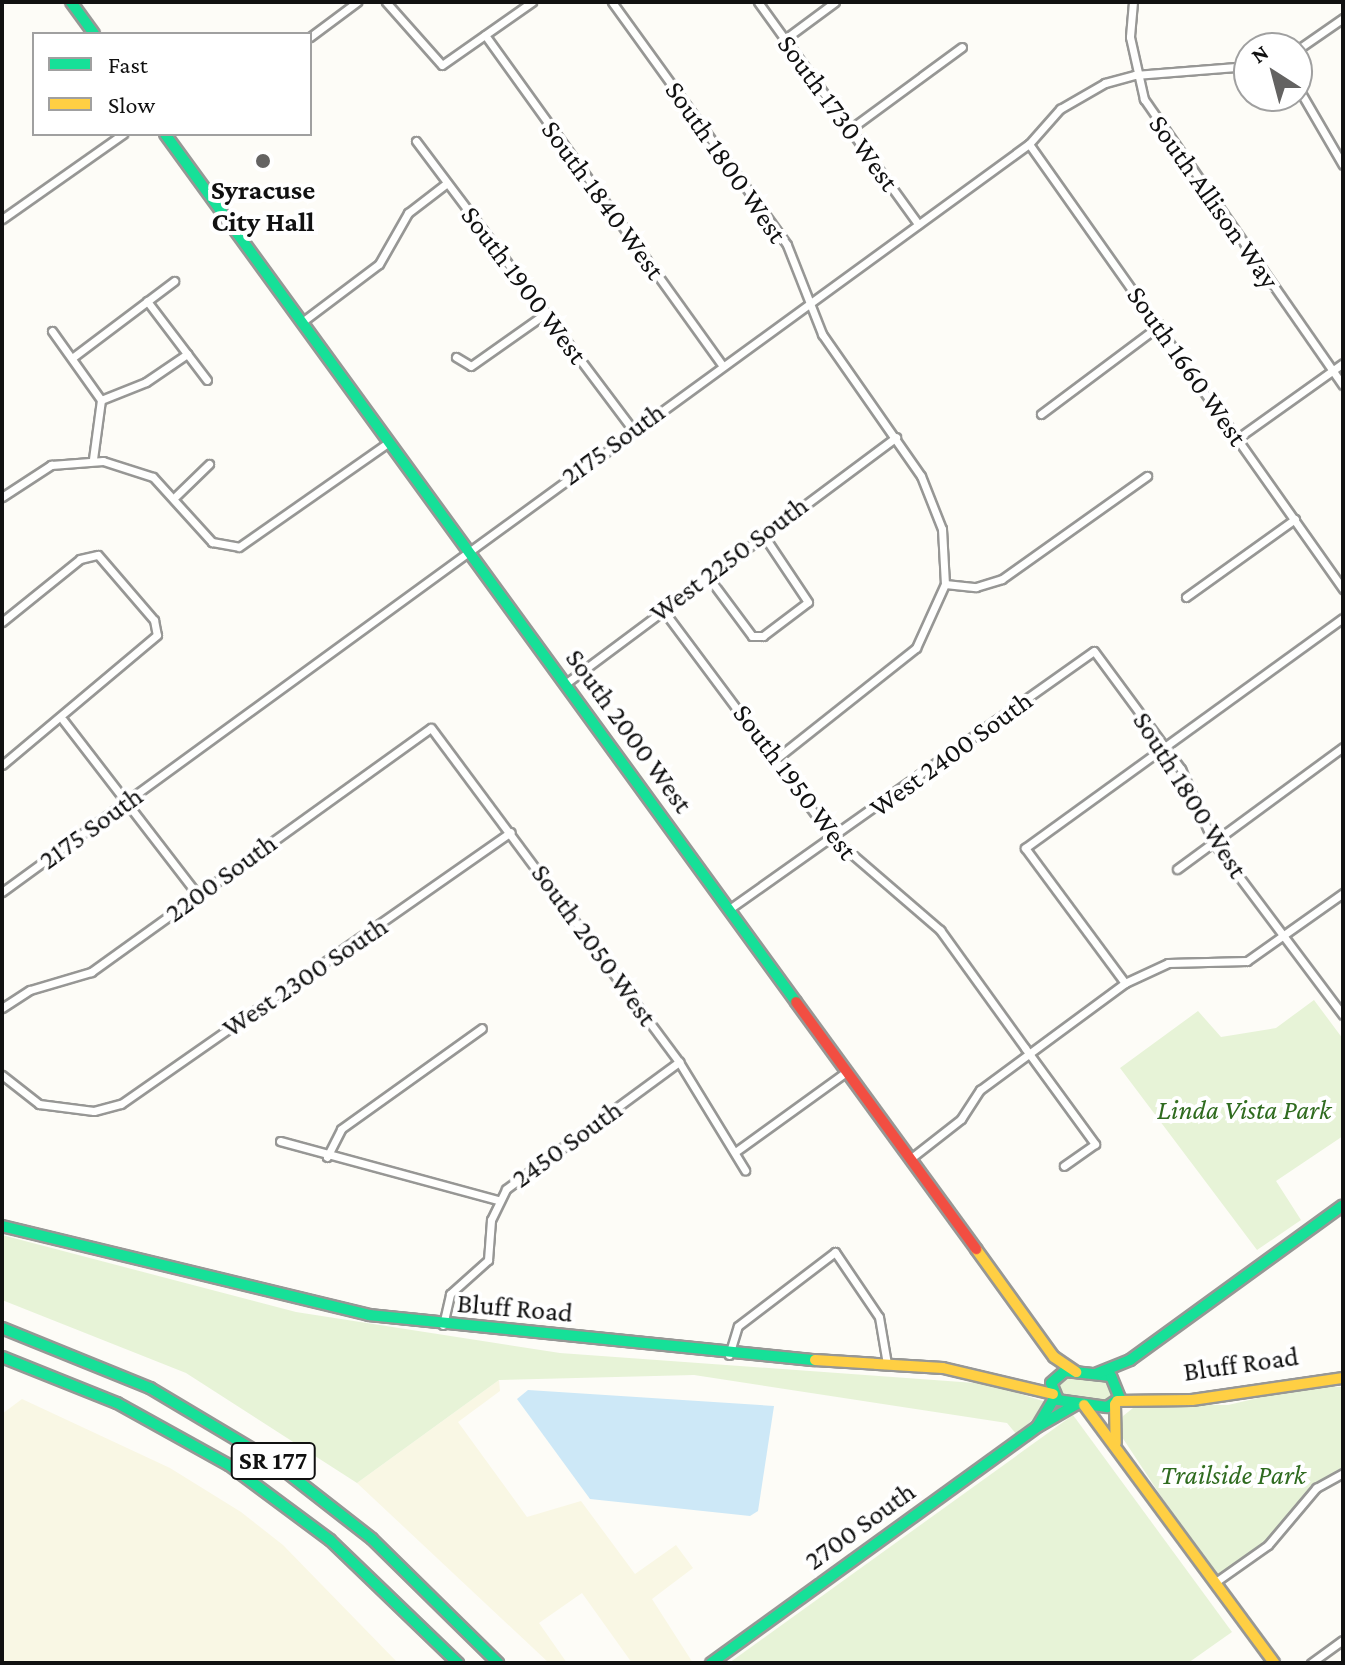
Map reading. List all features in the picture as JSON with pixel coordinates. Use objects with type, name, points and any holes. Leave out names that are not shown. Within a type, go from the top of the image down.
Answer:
[{"type":"main road","points":[[71,2],[93,32]]},
{"type":"main road","name":"South 2000 West","points":[[166,136],[1054,1357],[1076,1372]]},
{"type":"main road","points":[[1092,1373],[1130,1360],[1343,1205]]},
{"type":"main road","name":"Bluff Road","points":[[2,1226],[270,1295],[443,1325],[729,1355],[887,1364],[1032,1383],[1076,1372],[1092,1373],[1145,1396]]},
{"type":"main road","name":"SR 177","points":[[2,1328],[150,1388],[271,1460],[372,1539],[498,1663]]},
{"type":"main road","name":"SR 177","points":[[2,1357],[117,1403],[238,1472],[342,1550],[458,1663]]},
{"type":"main road","points":[[1037,1427],[1054,1396],[1054,1357]]},
{"type":"main road","points":[[1116,1443],[1119,1384],[1130,1360]]},
{"type":"main road","name":"Bluff Road","points":[[1032,1383],[1054,1396],[1080,1404],[1116,1403],[1145,1396],[1192,1400],[1343,1378]]},
{"type":"main road","points":[[1080,1404],[1116,1443],[1274,1663]]},
{"type":"main road","name":"2700 South","points":[[711,1663],[1037,1427],[1080,1404]]},
{"type":"street","points":[[312,36],[357,2]]},
{"type":"street","points":[[386,2],[442,65],[532,2]]},
{"type":"street","name":"South 1800 West","points":[[612,2],[787,245],[808,303],[830,348],[896,437],[942,529],[945,584]]},
{"type":"street","name":"South 1730 West","points":[[758,2],[918,224]]},
{"type":"street","points":[[785,39],[835,2]]},
{"type":"street","name":"South Allison Way","points":[[1133,2],[1135,75],[1159,125],[1343,385]]},
{"type":"street","points":[[1313,39],[1343,18]]},
{"type":"street","name":"South 1840 West","points":[[485,35],[722,365]]},
{"type":"street","points":[[849,130],[962,47]]},
{"type":"street","name":"2175 South","points":[[2,892],[1029,144],[1069,103],[1135,75],[1233,67]]},
{"type":"street","points":[[1312,112],[1343,165]]},
{"type":"street","points":[[2,219],[120,136]]},
{"type":"street","name":"South 1900 West","points":[[416,141],[542,316],[633,430]]},
{"type":"street","name":"South 1660 West","points":[[1029,144],[1160,325],[1343,589]]},
{"type":"street","points":[[302,322],[379,264],[408,213],[447,183]]},
{"type":"street","points":[[72,358],[174,281]]},
{"type":"street","points":[[147,301],[207,380]]},
{"type":"street","points":[[456,357],[471,366],[542,316]]},
{"type":"street","points":[[1041,414],[1160,325]]},
{"type":"street","points":[[52,331],[101,400],[93,459]]},
{"type":"street","points":[[101,400],[146,382],[187,354]]},
{"type":"street","points":[[1238,438],[1343,363]]},
{"type":"street","name":"West 2250 South","points":[[565,684],[706,574],[896,437]]},
{"type":"street","points":[[2,497],[61,461],[93,459],[137,469],[176,496],[212,542],[228,548],[248,545],[389,442]]},
{"type":"street","points":[[176,496],[209,464]]},
{"type":"street","points":[[777,758],[907,659],[945,584],[976,587],[1002,579],[1147,476]]},
{"type":"street","points":[[1186,597],[1295,519]]},
{"type":"street","points":[[706,574],[752,636],[773,629],[808,597],[762,533]]},
{"type":"street","points":[[2,622],[80,559],[98,555],[154,620],[157,635],[63,720],[2,765]]},
{"type":"street","name":"South 1950 West","points":[[663,610],[777,758],[832,837],[940,930],[1095,1144],[1064,1166]]},
{"type":"street","points":[[1125,983],[1025,848],[1343,618]]},
{"type":"street","name":"South 1800 West","points":[[1094,651],[1165,746],[1213,842],[1343,1015]]},
{"type":"street","name":"West 2400 South","points":[[728,910],[1094,651]]},
{"type":"street","points":[[63,720],[198,895]]},
{"type":"street","name":"South 2050 West","points":[[431,728],[679,1062],[738,1150],[745,1170]]},
{"type":"street","name":"2200 South","points":[[2,1008],[30,990],[91,972],[431,728]]},
{"type":"street","points":[[1177,869],[1343,747]]},
{"type":"street","name":"West 2300 South","points":[[2,1075],[26,1100],[94,1111],[121,1104],[290,991],[511,832]]},
{"type":"street","points":[[910,1159],[1029,1053],[1125,983],[1168,963],[1247,961],[1343,893]]},
{"type":"street","points":[[327,1157],[341,1129],[482,1028]]},
{"type":"street","name":"2450 South","points":[[443,1325],[450,1294],[488,1260],[497,1200],[679,1062]]},
{"type":"street","points":[[738,1150],[846,1072]]},
{"type":"street","points":[[280,1141],[327,1157],[497,1200]]},
{"type":"street","points":[[729,1355],[738,1326],[835,1252],[879,1317],[887,1364]]},
{"type":"street","points":[[1217,1581],[1268,1545],[1316,1488],[1343,1473]]},
{"type":"street","points":[[1311,1663],[1343,1640]]},
{"type":"shaded area","points":[[499,1380],[500,1391],[458,1422],[527,1517],[581,1501],[635,1574],[676,1545],[693,1568],[652,1599],[693,1663],[632,1663],[582,1593],[539,1623],[567,1663],[549,1663],[357,1483]]},
{"type":"shaded area","points":[[22,1399],[170,1468],[241,1512],[283,1545],[398,1663],[2,1663],[2,1414]]},
{"type":"green space","name":"Linda Vista Park","points":[[1314,1000],[1343,1039],[1343,1136],[1276,1181],[1301,1220],[1257,1250],[1120,1068],[1198,1011],[1221,1037],[1276,1028]]},
{"type":"green space","points":[[2,1235],[296,1312],[560,1353],[989,1384],[1049,1403],[1017,1435],[1007,1423],[694,1375],[499,1380],[357,1483],[186,1373],[2,1300]]},
{"type":"green space","points":[[1068,1376],[1110,1382],[1114,1396],[1107,1402],[1062,1395],[1057,1384]]},
{"type":"green space","name":"Trailside Park","points":[[1306,1387],[1343,1387],[1343,1473],[1316,1488],[1268,1545],[1217,1581],[1120,1434],[1123,1416],[1138,1404],[1228,1405]]},
{"type":"green space","points":[[1073,1415],[1232,1632],[1188,1663],[729,1663]]},
{"type":"water","points":[[528,1390],[774,1406],[758,1511],[750,1516],[590,1499],[517,1399]]},
{"type":"traffic: fast","points":[[71,2],[93,32]]},
{"type":"traffic: fast","points":[[166,136],[796,1002]]},
{"type":"traffic: fast","points":[[1098,1373],[1130,1360],[1343,1205]]},
{"type":"traffic: fast","points":[[2,1226],[369,1315],[815,1360]]},
{"type":"traffic: fast","points":[[2,1328],[150,1388],[271,1460],[372,1539],[498,1663]]},
{"type":"traffic: fast","points":[[2,1357],[117,1403],[229,1465],[330,1540],[458,1663]]},
{"type":"traffic: fast","points":[[1065,1371],[1111,1376],[1120,1398],[1107,1407],[1058,1400],[1051,1383],[1065,1371]]},
{"type":"traffic: fast","points":[[711,1663],[1037,1427],[1055,1397]]},
{"type":"traffic: fast","points":[[1039,1426],[1077,1404]]},
{"type":"traffic: slow","points":[[976,1249],[1054,1357],[1076,1372]]},
{"type":"traffic: slow","points":[[815,1360],[943,1368],[1053,1394]]},
{"type":"traffic: slow","points":[[1117,1401],[1192,1400],[1343,1378]]},
{"type":"traffic: slow","points":[[1115,1404],[1116,1443]]},
{"type":"traffic: slow","points":[[1084,1405],[1274,1663]]},
{"type":"traffic: jam","points":[[796,1002],[976,1249]]},
{"type":"place","name":"Syracuse City Hall","points":[[263,161]]}]
